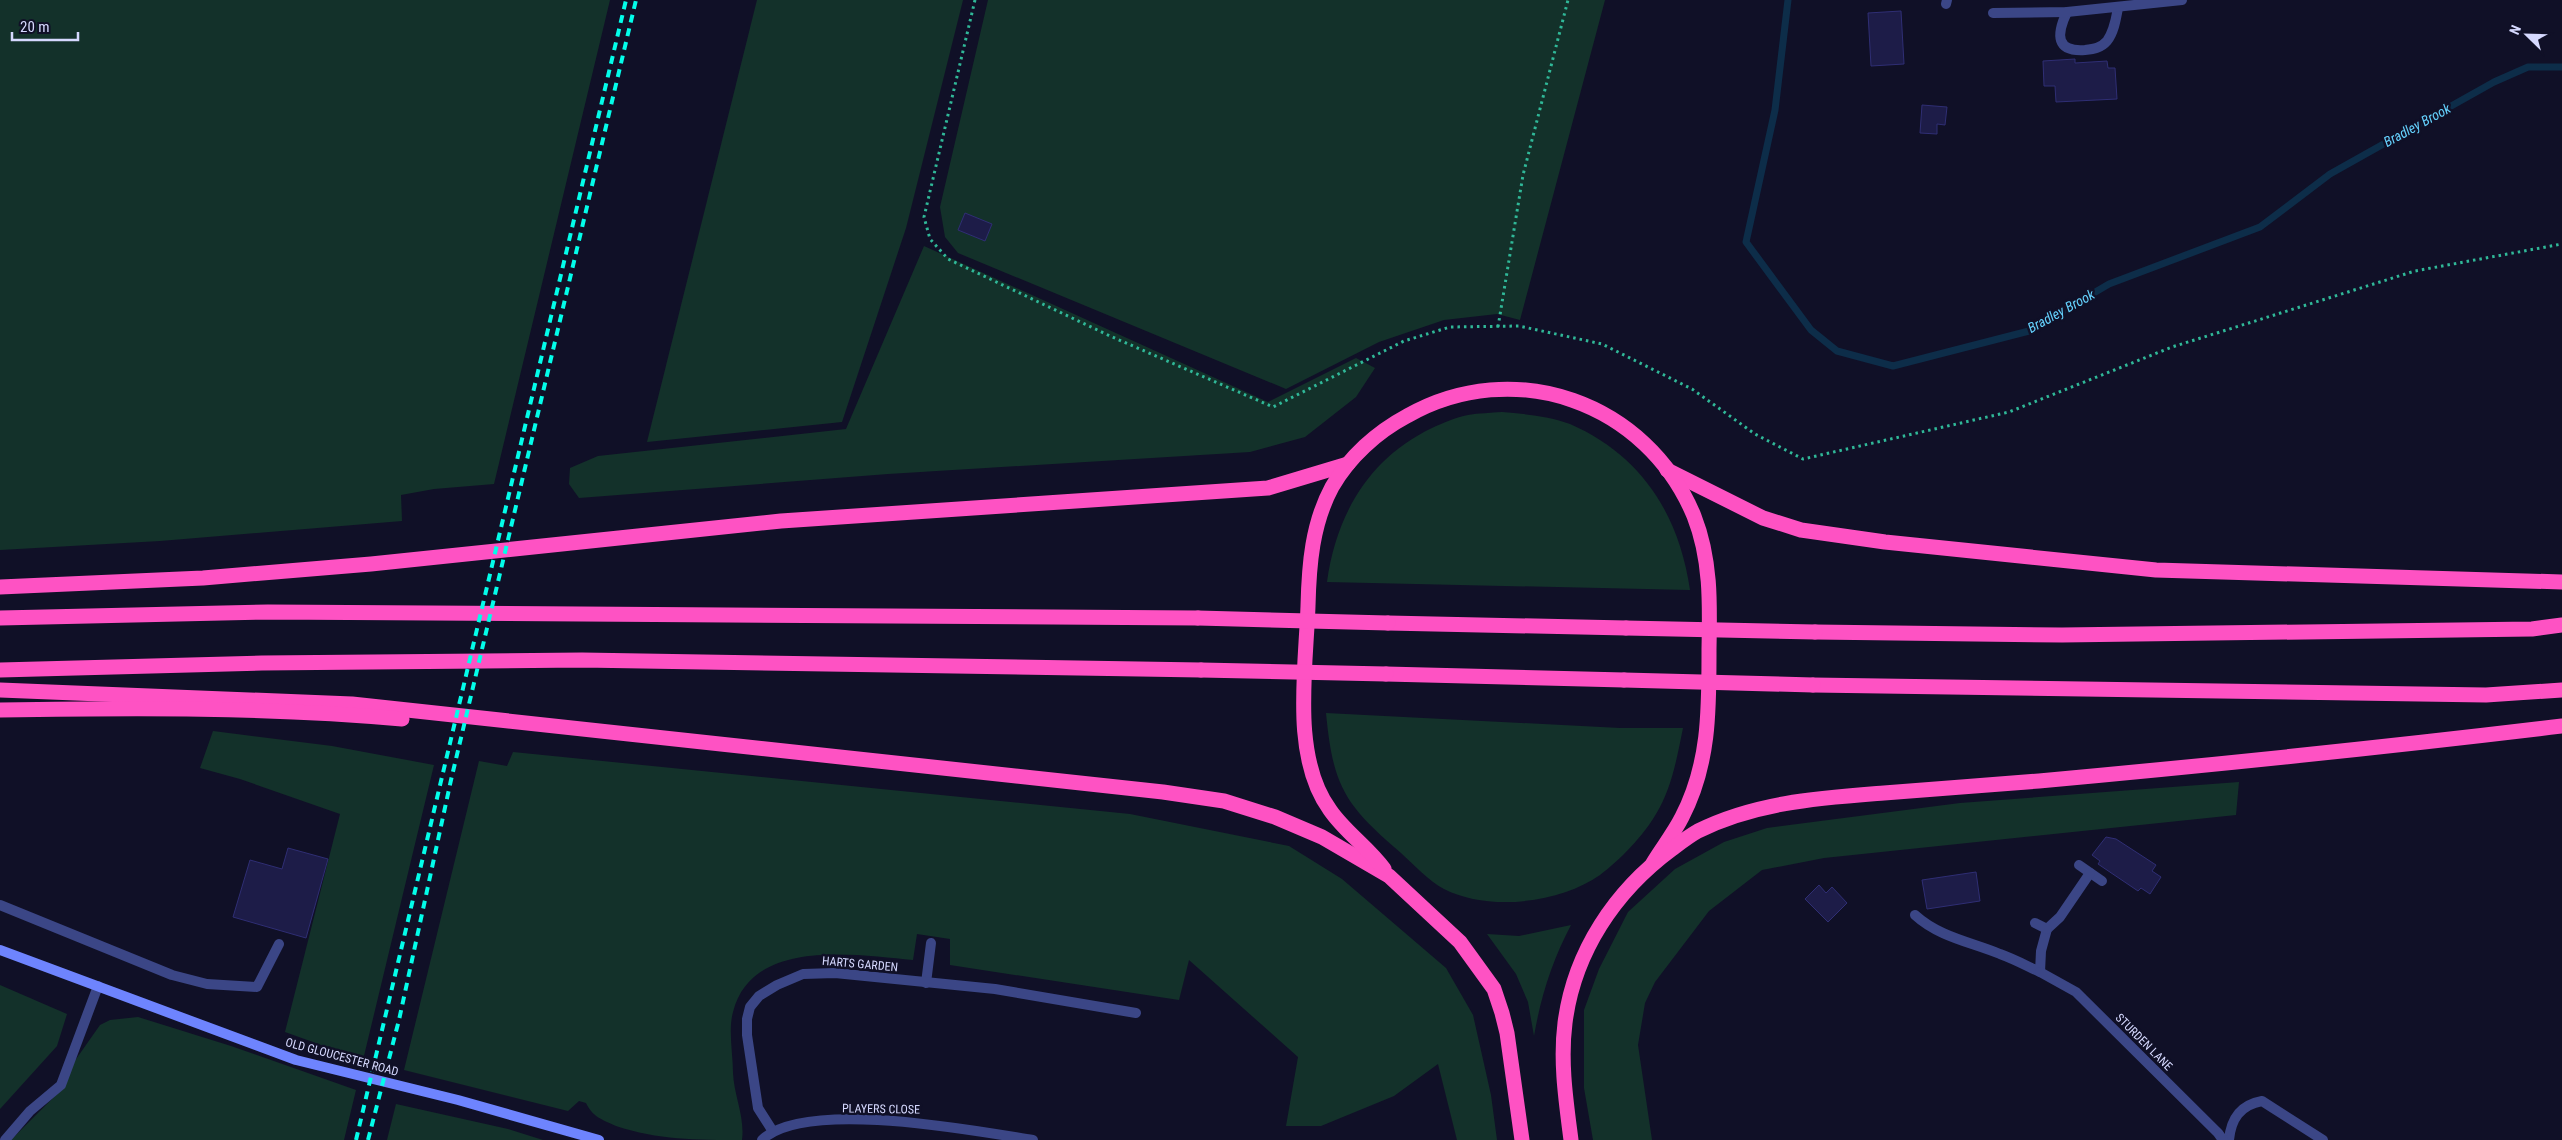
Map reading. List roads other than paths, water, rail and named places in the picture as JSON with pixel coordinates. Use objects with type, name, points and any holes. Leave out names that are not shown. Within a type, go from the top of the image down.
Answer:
[{"type":"highway","points":[[1522,1140],[1507,1032],[1494,989],[1460,942],[1389,876],[1373,855],[1339,821],[1322,798],[1312,770],[1305,731],[1309,570],[1313,541],[1330,490],[1348,464],[1368,443],[1393,423],[1436,401],[1496,388],[1542,392],[1596,410],[1635,434],[1667,470],[1693,513],[1703,542],[1710,584],[1708,729],[1700,771],[1683,816],[1652,863],[1621,895],[1596,931],[1576,975],[1565,1024],[1563,1077],[1572,1140]]},
{"type":"highway","points":[[0,587],[203,578],[371,564],[781,521],[1268,488],[1348,464]]},
{"type":"highway","points":[[1667,470],[1762,518],[1801,530],[1885,542],[2156,570],[2562,582]]},
{"type":"highway","points":[[0,618],[260,612],[1198,618],[1814,632],[2062,635],[2532,629],[2562,626]]},
{"type":"highway","points":[[0,670],[262,663],[582,660],[1201,670],[1813,685],[2486,695],[2562,690]]},
{"type":"highway","points":[[0,690],[352,704],[487,717],[688,742],[1163,792],[1224,801],[1275,817],[1322,837],[1389,876]]},
{"type":"highway","points":[[0,710],[193,707],[341,714],[688,742]]},
{"type":"highway","points":[[1652,863],[1696,832],[1768,806],[1816,799],[2050,780],[2376,748],[2562,726]]},
{"type":"main road","name":"OLD GLOUCESTER ROAD","points":[[0,950],[296,1060],[458,1100],[599,1140]]},
{"type":"street","points":[[1993,13],[2067,12],[2182,0]]},
{"type":"street","points":[[2067,12],[2060,30],[2060,40],[2064,47],[2072,51],[2096,49],[2106,42],[2114,29],[2118,8]]},
{"type":"street","points":[[2079,865],[2102,880]]},
{"type":"street","points":[[2040,972],[2040,951],[2047,929],[2060,917],[2090,873]]},
{"type":"street","points":[[0,905],[172,975],[207,984],[257,987],[279,944]]},
{"type":"street","name":"STURDEN LANE","points":[[1915,915],[1936,930],[2000,954],[2040,972],[2076,992],[2218,1133],[2222,1140]]},
{"type":"street","points":[[2035,923],[2047,929]]},
{"type":"street","points":[[926,984],[931,943]]},
{"type":"street","name":"HARTS GARDEN","points":[[772,1130],[758,1108],[747,1035],[750,1007],[759,996],[777,985],[803,974],[819,972],[926,984],[995,989],[1136,1013]]},
{"type":"street","points":[[5,1140],[30,1111],[61,1085],[98,986]]},
{"type":"street","points":[[2229,1140],[2233,1119],[2240,1110],[2252,1103],[2262,1101],[2323,1140]]},
{"type":"street","name":"PLAYERS CLOSE","points":[[772,1130],[807,1121],[915,1121],[1033,1140]]},
{"type":"street","points":[[762,1140],[772,1130]]},
{"type":"waterway","name":"Bradley Brook","points":[[1788,0],[1775,110],[1746,242],[1811,330],[1837,351],[1893,366],[2029,331],[2109,284],[2260,227],[2330,174],[2494,82],[2528,67],[2562,67]]},
{"type":"railway","points":[[356,1140],[626,0]]},
{"type":"railway","points":[[368,1140],[399,1020],[451,780],[636,0]]}]
